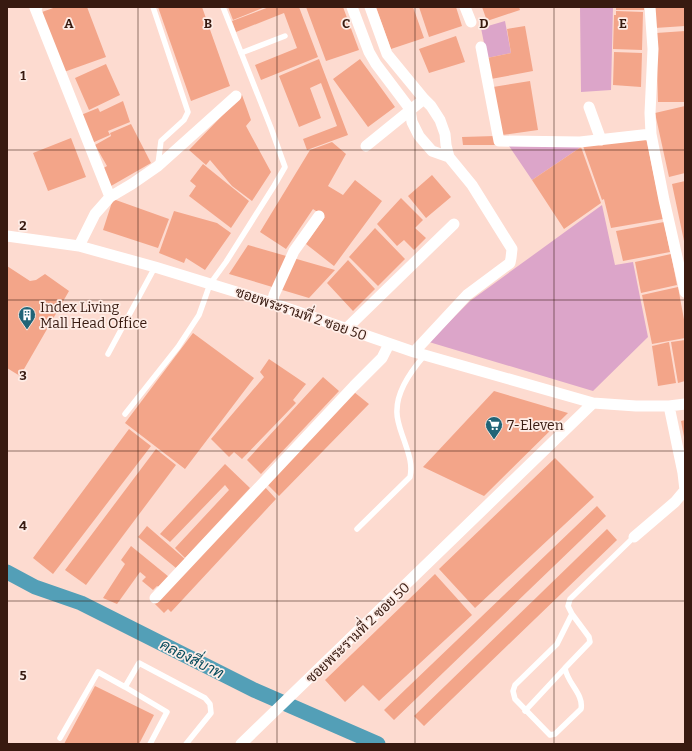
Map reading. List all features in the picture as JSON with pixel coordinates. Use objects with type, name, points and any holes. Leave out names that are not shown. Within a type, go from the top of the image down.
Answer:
[{"type":"street","points":[[37,7],[34,8],[110,198]]},
{"type":"street","points":[[352,7],[369,52],[376,64],[410,109],[412,122],[419,136],[432,152],[449,157]]},
{"type":"street","points":[[370,7],[387,54],[431,106],[440,120],[445,134],[449,157],[472,186],[512,249],[512,258],[510,263],[467,296],[419,354]]},
{"type":"street","points":[[465,7],[471,22]]},
{"type":"street","points":[[650,7],[653,49],[650,113],[651,134],[685,292]]},
{"type":"street","points":[[481,47],[499,141],[580,142],[651,134]]},
{"type":"street","points":[[79,246],[95,214],[110,198],[158,166],[236,96]]},
{"type":"street","points":[[366,146],[424,99]]},
{"type":"street","points":[[589,107],[601,140]]},
{"type":"street","points":[[272,303],[274,295],[294,251],[319,216]]},
{"type":"street","points":[[347,328],[454,224]]},
{"type":"street","name":"ซอยพระรามที่ 2 ซอย 50","points":[[7,236],[79,246],[155,267],[272,303],[419,354],[593,403],[636,406],[669,406],[685,404]]},
{"type":"street","points":[[155,598],[382,358],[389,344]]},
{"type":"street","name":"ซอยพระรามที่ 2 ซอย 50","points":[[241,744],[593,403]]},
{"type":"street","points":[[634,538],[675,502],[685,490],[683,473],[669,406]]},
{"type":"lane","points":[[153,7],[188,112],[184,120],[161,141],[158,166]]},
{"type":"lane","points":[[125,414],[178,347],[199,315],[210,284],[230,256],[285,167],[223,7]]},
{"type":"lane","points":[[241,53],[285,36]]},
{"type":"lane","points":[[108,354],[155,267]]},
{"type":"lane","points":[[357,529],[410,476],[411,463],[400,430],[396,411],[400,390],[418,364],[419,354]]},
{"type":"lane","points":[[525,711],[590,642],[589,637],[568,606],[570,598],[634,538]]},
{"type":"lane","points":[[565,668],[566,676],[580,697],[582,703],[581,708],[550,736],[515,700],[513,691],[515,686],[557,644],[572,614]]},
{"type":"lane","points":[[125,687],[139,663],[205,698],[210,704],[211,713],[186,744]]},
{"type":"lane","points":[[60,738],[98,672],[167,712],[150,744]]},
{"type":"shaded area","points":[[580,7],[613,7],[611,90],[581,92]]},
{"type":"shaded area","points":[[505,21],[511,53],[487,58],[481,28]]},
{"type":"shaded area","points":[[509,146],[581,147],[532,180]]},
{"type":"shaded area","points":[[602,205],[615,265],[633,262],[648,337],[593,391],[429,342],[470,301]]},
{"type":"building","points":[[56,7],[87,7],[106,57],[64,72],[42,12]]},
{"type":"building","points":[[158,7],[202,7],[230,86],[191,101]]},
{"type":"building","points":[[228,7],[265,7],[233,20]]},
{"type":"building","points":[[269,7],[299,7],[318,57],[261,80],[255,65],[297,48],[284,13],[236,32],[232,21]]},
{"type":"building","points":[[306,7],[343,7],[359,50],[326,61]]},
{"type":"building","points":[[376,7],[413,7],[424,38],[391,49]]},
{"type":"building","points":[[419,7],[456,7],[462,26],[429,37]]},
{"type":"building","points":[[482,7],[519,7],[520,10],[487,21]]},
{"type":"building","points":[[616,7],[644,7],[644,10],[616,10]]},
{"type":"building","points":[[654,7],[684,7],[685,26],[655,28]]},
{"type":"building","points":[[616,11],[643,12],[642,50],[613,49],[614,15],[616,15]]},
{"type":"building","points":[[525,26],[533,71],[491,79],[487,58],[511,53],[507,29]]},
{"type":"building","points":[[685,31],[685,102],[658,102],[656,33]]},
{"type":"building","points":[[456,36],[465,62],[429,73],[419,49]]},
{"type":"building","points":[[614,52],[642,53],[641,87],[613,85]]},
{"type":"building","points":[[319,59],[348,135],[307,150],[303,139],[337,126],[321,83],[310,88],[321,118],[299,127],[279,76]]},
{"type":"building","points":[[360,59],[395,107],[368,127],[333,79]]},
{"type":"building","points":[[106,64],[120,95],[89,110],[75,78]]},
{"type":"building","points":[[530,81],[538,130],[502,135],[493,87]]},
{"type":"building","points":[[242,95],[251,120],[246,126],[271,172],[252,201],[232,186],[210,160],[206,165],[189,150]]},
{"type":"building","points":[[123,101],[130,122],[108,131],[110,135],[92,143],[81,115],[98,108],[100,112]]},
{"type":"building","points":[[685,106],[685,173],[669,177],[655,113]]},
{"type":"building","points":[[131,124],[151,163],[111,186],[102,169],[107,166],[95,145],[111,136],[110,133]]},
{"type":"building","points":[[495,136],[497,145],[463,145],[462,137]]},
{"type":"building","points":[[71,138],[86,177],[48,191],[33,153]]},
{"type":"building","points":[[646,138],[663,219],[611,228],[604,199],[602,200],[583,146]]},
{"type":"building","points":[[332,142],[346,154],[328,186],[343,195],[355,180],[382,201],[334,266],[306,244],[325,217],[313,209],[286,249],[260,232],[310,150]]},
{"type":"building","points":[[581,147],[601,203],[564,229],[532,180]]},
{"type":"building","points":[[203,164],[249,201],[231,228],[189,196],[196,186],[190,181]]},
{"type":"building","points":[[432,175],[451,197],[426,218],[408,196]]},
{"type":"building","points":[[685,181],[685,241],[684,241],[672,184]]},
{"type":"building","points":[[401,198],[423,220],[415,228],[426,238],[414,250],[404,240],[397,246],[377,224]]},
{"type":"building","points":[[113,199],[169,219],[158,248],[103,230]]},
{"type":"building","points":[[174,211],[217,223],[231,233],[205,270],[186,258],[184,263],[159,253]]},
{"type":"building","points":[[664,222],[670,252],[623,261],[616,231]]},
{"type":"building","points":[[375,228],[405,259],[378,286],[349,257]]},
{"type":"building","points":[[248,245],[335,270],[309,298],[229,274]]},
{"type":"building","points":[[671,254],[677,285],[641,293],[635,262]]},
{"type":"building","points":[[348,260],[375,289],[353,311],[327,283]]},
{"type":"building","name":"Index Living Mall Head Office","points":[[7,266],[30,281],[36,280],[45,274],[69,291],[20,376],[7,368]]},
{"type":"building","points":[[678,287],[685,325],[685,338],[652,344],[642,295]]},
{"type":"building","points":[[193,333],[254,378],[185,469],[125,423]]},
{"type":"building","points":[[685,340],[685,381],[678,383],[671,342]]},
{"type":"building","points":[[669,342],[676,383],[658,386],[652,346]]},
{"type":"building","points":[[269,359],[306,384],[293,400],[296,403],[242,459],[234,452],[229,457],[211,439],[264,377],[260,372]]},
{"type":"building","points":[[323,377],[339,391],[261,474],[247,460]]},
{"type":"building","name":"7-Eleven","points":[[494,391],[568,413],[484,496],[423,467]]},
{"type":"building","points":[[354,392],[369,404],[279,496],[266,483]]},
{"type":"building","points":[[685,420],[685,437],[684,437],[681,421]]},
{"type":"building","points":[[129,429],[151,446],[53,574],[33,558]]},
{"type":"building","points":[[156,449],[176,465],[86,585],[65,570]]},
{"type":"building","points":[[555,458],[594,497],[475,608],[439,569]]},
{"type":"building","points":[[225,464],[250,488],[185,558],[175,548],[229,490],[225,485],[170,542],[160,534]]},
{"type":"building","points":[[264,486],[276,499],[171,612],[168,609],[164,613],[154,603]]},
{"type":"building","points":[[597,506],[606,516],[394,720],[384,710]]},
{"type":"building","points":[[147,526],[185,559],[176,568],[138,537]]},
{"type":"building","points":[[607,529],[617,540],[424,726],[414,716]]},
{"type":"building","points":[[131,546],[169,577],[159,587],[157,586],[153,590],[142,581],[146,577],[140,572],[117,604],[103,598],[125,564],[121,560]]},
{"type":"building","points":[[435,574],[472,615],[379,701],[363,685],[345,702],[325,680]]},
{"type":"building","points":[[95,686],[154,715],[139,744],[64,744]]},
{"type":"waterway","name":"คลองสี่บาท","points":[[7,572],[35,587],[81,603],[254,690],[378,744]]},
{"type":"place","name":"Index Living Mall Head Office","points":[[27,330]]},
{"type":"place","name":"7-Eleven","points":[[494,440]]}]
